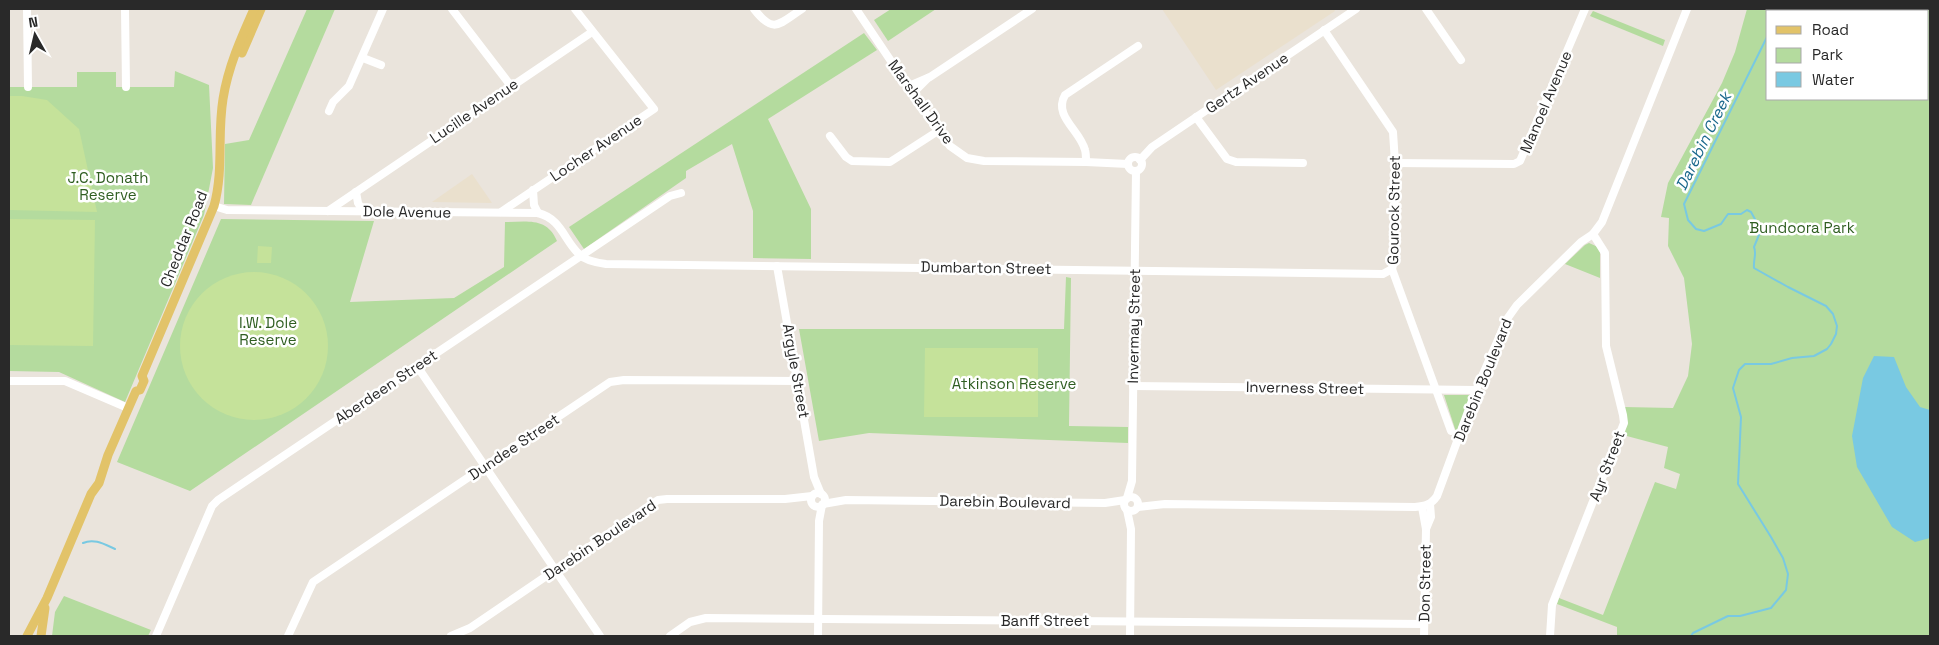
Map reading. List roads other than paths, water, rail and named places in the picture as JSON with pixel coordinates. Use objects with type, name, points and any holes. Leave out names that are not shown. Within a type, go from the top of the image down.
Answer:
[{"type":"main road","name":"Cheddar Road","points":[[28,636],[47,598],[91,494],[99,483],[108,455],[128,408],[136,391],[140,390],[144,381],[142,376],[214,206],[220,183],[223,99],[234,55],[254,9]]},
{"type":"main road","name":"Cheddar Road","points":[[228,77],[239,59],[261,9]]},
{"type":"main road","name":"Cheddar Road","points":[[41,636],[47,598]]},
{"type":"street","points":[[27,9],[28,87]]},
{"type":"street","points":[[125,9],[126,87]]},
{"type":"street","points":[[329,111],[334,102],[349,86],[383,9]]},
{"type":"street","points":[[452,9],[511,86]]},
{"type":"street","name":"Locher Avenue","points":[[501,212],[654,110],[575,9]]},
{"type":"street","points":[[754,9],[768,24],[774,25],[780,24],[802,9]]},
{"type":"street","name":"Marshall Drive","points":[[856,9],[938,131],[950,146],[967,158],[984,162],[1128,164]]},
{"type":"street","points":[[911,90],[1032,9]]},
{"type":"street","name":"Gertz Avenue","points":[[1140,160],[1152,147],[1356,9]]},
{"type":"street","points":[[1426,9],[1461,60]]},
{"type":"street","name":"Manoel Avenue","points":[[1395,163],[1514,164],[1520,161],[1583,9]]},
{"type":"street","name":"Darebin Boulevard","points":[[451,636],[459,634],[658,500],[784,499],[1426,506],[1437,496],[1476,390],[1511,312],[1581,242],[1593,234],[1602,222],[1688,9]]},
{"type":"street","name":"Gourock Street","points":[[1324,30],[1393,132],[1395,163],[1394,261],[1392,269],[1451,431]]},
{"type":"street","name":"Lucille Avenue","points":[[328,211],[592,32]]},
{"type":"street","points":[[1086,162],[1086,150],[1061,111],[1060,103],[1065,95],[1138,46]]},
{"type":"street","points":[[363,58],[381,65]]},
{"type":"street","points":[[1196,117],[1227,159],[1236,162],[1303,163]]},
{"type":"street","points":[[830,136],[852,161],[890,162],[938,131]]},
{"type":"street","points":[[1132,158],[1140,160],[1141,167],[1136,171],[1131,170],[1128,164],[1132,158]]},
{"type":"street","name":"Invermay Street","points":[[1130,636],[1136,171]]},
{"type":"street","points":[[532,190],[534,205],[538,213]]},
{"type":"street","points":[[356,192],[358,203],[363,211]]},
{"type":"street","name":"Aberdeen Street","points":[[156,636],[212,506],[218,500],[580,255],[670,196],[681,193]]},
{"type":"street","name":"Dole Avenue","points":[[214,206],[227,210],[538,213],[550,217],[559,225],[580,255]]},
{"type":"street","name":"Ayr Street","points":[[1550,636],[1552,605],[1624,423],[1606,346],[1605,253],[1593,234]]},
{"type":"street","name":"Dumbarton Street","points":[[580,255],[591,261],[606,264],[1134,269],[1383,274],[1392,269]]},
{"type":"street","name":"Argyle Street","points":[[777,266],[817,500],[819,521],[818,636]]},
{"type":"street","points":[[417,366],[600,636]]},
{"type":"street","name":"Dundee Street","points":[[288,636],[313,582],[610,382],[624,380],[797,381]]},
{"type":"street","points":[[9,381],[65,381],[128,408]]},
{"type":"street","name":"Inverness Street","points":[[1133,386],[1476,390]]},
{"type":"street","name":"Don Street","points":[[1424,636],[1426,529],[1431,517],[1426,506]]},
{"type":"street","name":"Banff Street","points":[[670,636],[690,622],[706,618],[1424,624]]},
{"type":"water","points":[[1874,356],[1894,357],[1906,387],[1920,407],[1930,410],[1930,538],[1915,542],[1892,527],[1857,467],[1852,436],[1863,378]]},
{"type":"waterway","name":"Darebin Creek","points":[[1691,636],[1693,633],[1728,616],[1740,616],[1771,608],[1786,590],[1788,574],[1783,558],[1738,484],[1741,417],[1733,388],[1739,370],[1745,364],[1771,364],[1792,358],[1814,356],[1827,349],[1836,334],[1837,326],[1833,314],[1826,306],[1754,268],[1754,247],[1761,230],[1751,212],[1747,210],[1741,214],[1728,214],[1721,224],[1704,231],[1696,229],[1688,220],[1684,204],[1766,39]]},
{"type":"waterway","points":[[83,543],[95,541],[115,549]]},
{"type":"park label","name":"J.C. Donath Reserve","points":[[108,186]]},
{"type":"park label","name":"Bundoora Park","points":[[1802,228]]},
{"type":"park label","name":"I.W. Dole Reserve","points":[[268,332]]},
{"type":"park label","name":"Atkinson Reserve","points":[[1014,384]]}]
